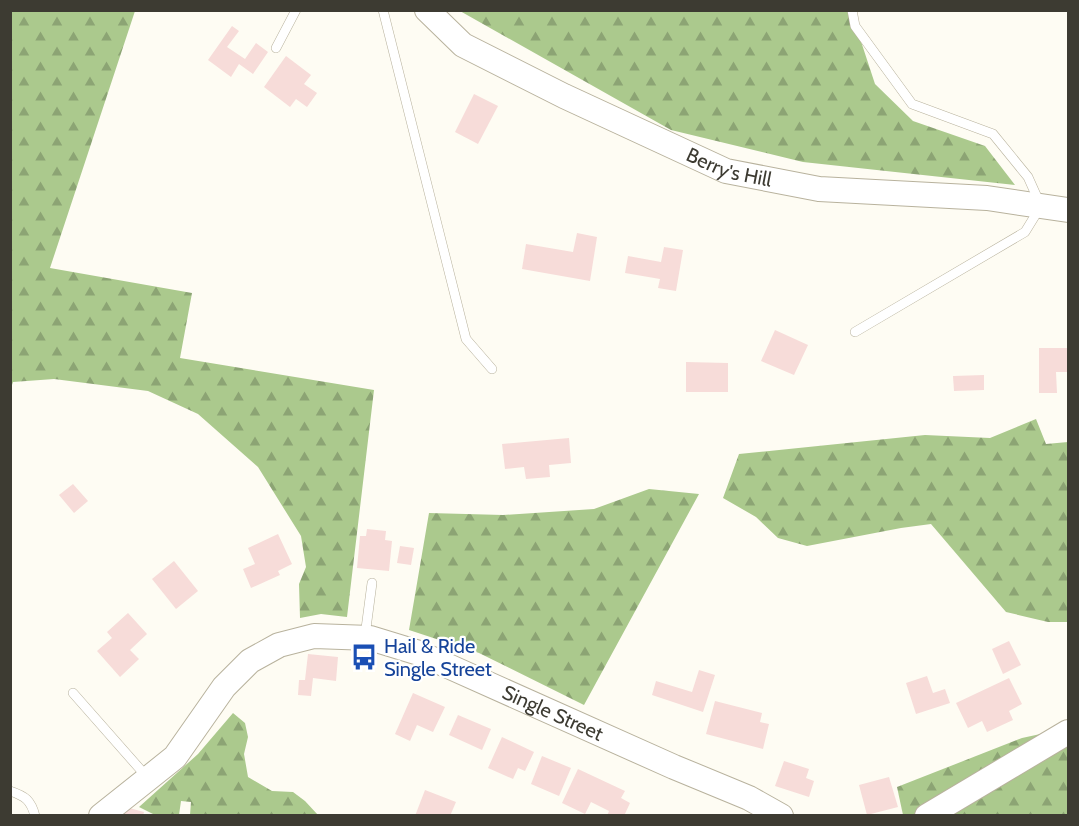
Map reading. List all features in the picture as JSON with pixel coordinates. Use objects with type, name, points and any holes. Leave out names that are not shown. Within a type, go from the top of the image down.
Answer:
[{"type":"street","name":"Berry's Hill","points":[[427,10],[463,45],[564,96],[726,171],[819,189],[987,198],[1068,210]]},
{"type":"street","name":"Single Street","points":[[101,816],[176,757],[224,687],[250,661],[279,645],[314,636],[365,638],[419,653],[663,763],[749,798],[781,816]]},
{"type":"street","points":[[927,816],[1068,732]]},
{"type":"lane","points":[[276,48],[296,10]]},
{"type":"lane","points":[[383,10],[466,339],[492,369]]},
{"type":"lane","points":[[852,10],[855,26],[912,104],[993,134],[1028,177],[1041,206],[1025,232],[855,332]]},
{"type":"lane","points":[[365,638],[372,583]]},
{"type":"lane","points":[[73,693],[148,778]]},
{"type":"lane","points":[[10,790],[24,795],[32,805],[35,816]]},
{"type":"green space","points":[[11,10],[135,11],[50,268],[192,293],[180,358],[374,390],[347,617],[321,614],[300,618],[299,584],[306,567],[301,536],[258,467],[198,414],[148,391],[54,379],[13,382],[11,388]]},
{"type":"green space","points":[[460,11],[851,11],[875,84],[913,121],[985,146],[1015,185],[803,162],[671,130]]},
{"type":"green space","points":[[1036,419],[1046,444],[1068,442],[1068,622],[1048,622],[1006,612],[931,524],[807,546],[778,538],[756,517],[723,498],[739,454],[925,435],[990,438]]},
{"type":"green space","points":[[649,489],[699,494],[584,705],[479,653],[409,630],[429,513],[503,515],[594,509]]},
{"type":"green space","points":[[233,713],[245,723],[248,737],[244,754],[248,777],[272,791],[293,792],[318,815],[190,815],[191,802],[181,801],[179,815],[155,815],[139,807],[198,754]]},
{"type":"green space","points":[[1068,728],[1068,815],[903,815],[897,787],[1022,738]]},
{"type":"building","points":[[232,26],[239,31],[227,47],[245,59],[256,43],[268,52],[253,74],[239,64],[231,77],[208,60]]},
{"type":"building","points":[[286,56],[311,75],[304,84],[317,93],[307,107],[296,99],[290,107],[264,87]]},
{"type":"building","points":[[474,94],[498,106],[478,144],[455,132]]},
{"type":"building","points":[[577,233],[597,237],[590,281],[522,269],[526,244],[573,252]]},
{"type":"building","points":[[664,247],[683,250],[676,291],[658,288],[660,279],[625,273],[628,256],[661,262]]},
{"type":"building","points":[[775,330],[808,345],[794,375],[761,361]]},
{"type":"building","points":[[1039,348],[1068,348],[1068,372],[1056,372],[1057,393],[1039,393]]},
{"type":"building","points":[[686,362],[728,363],[728,392],[686,392]]},
{"type":"building","points":[[984,375],[984,390],[954,391],[953,376]]},
{"type":"building","points":[[569,438],[571,463],[549,465],[550,477],[526,479],[524,467],[505,469],[502,444]]},
{"type":"building","points":[[73,484],[88,501],[74,513],[59,495]]},
{"type":"building","points":[[367,529],[386,531],[385,540],[392,541],[389,571],[357,568],[360,536],[366,536]]},
{"type":"building","points":[[278,534],[292,564],[278,571],[280,575],[251,588],[243,569],[255,564],[248,548]]},
{"type":"building","points":[[400,546],[414,548],[411,565],[397,563]]},
{"type":"building","points":[[174,561],[198,591],[176,609],[152,579]]},
{"type":"building","points":[[128,613],[147,634],[130,650],[139,659],[120,677],[97,651],[112,638],[107,632]]},
{"type":"building","points":[[1009,641],[1021,665],[1003,674],[992,649]]},
{"type":"building","points":[[308,654],[338,657],[336,681],[313,678],[311,696],[298,695],[299,680],[305,680]]},
{"type":"building","points":[[699,670],[715,675],[703,712],[652,695],[656,681],[692,692]]},
{"type":"building","points":[[927,676],[933,693],[945,689],[950,703],[916,714],[906,683]]},
{"type":"building","points":[[1009,678],[1022,704],[1009,711],[1013,720],[987,732],[982,721],[968,728],[956,703]]},
{"type":"building","points":[[413,693],[445,707],[433,732],[417,725],[410,741],[395,734]]},
{"type":"building","points":[[715,701],[762,713],[760,722],[769,724],[763,749],[706,734]]},
{"type":"building","points":[[458,715],[491,729],[482,750],[449,735]]},
{"type":"building","points":[[502,737],[534,752],[525,771],[518,768],[513,779],[488,768]]},
{"type":"building","points":[[542,756],[571,768],[559,796],[531,784]]},
{"type":"building","points":[[784,761],[809,769],[806,778],[814,781],[809,797],[775,786]]},
{"type":"building","points":[[578,769],[625,791],[621,798],[630,803],[624,816],[607,816],[609,811],[591,802],[585,814],[562,803]]},
{"type":"building","points":[[889,777],[898,807],[867,815],[859,785]]},
{"type":"building","points":[[425,790],[456,802],[450,816],[415,816]]},
{"type":"building","points":[[122,806],[144,812],[143,816],[119,816]]},
{"type":"place","name":"Hail & Ride Single Street","points":[[364,657]]}]
